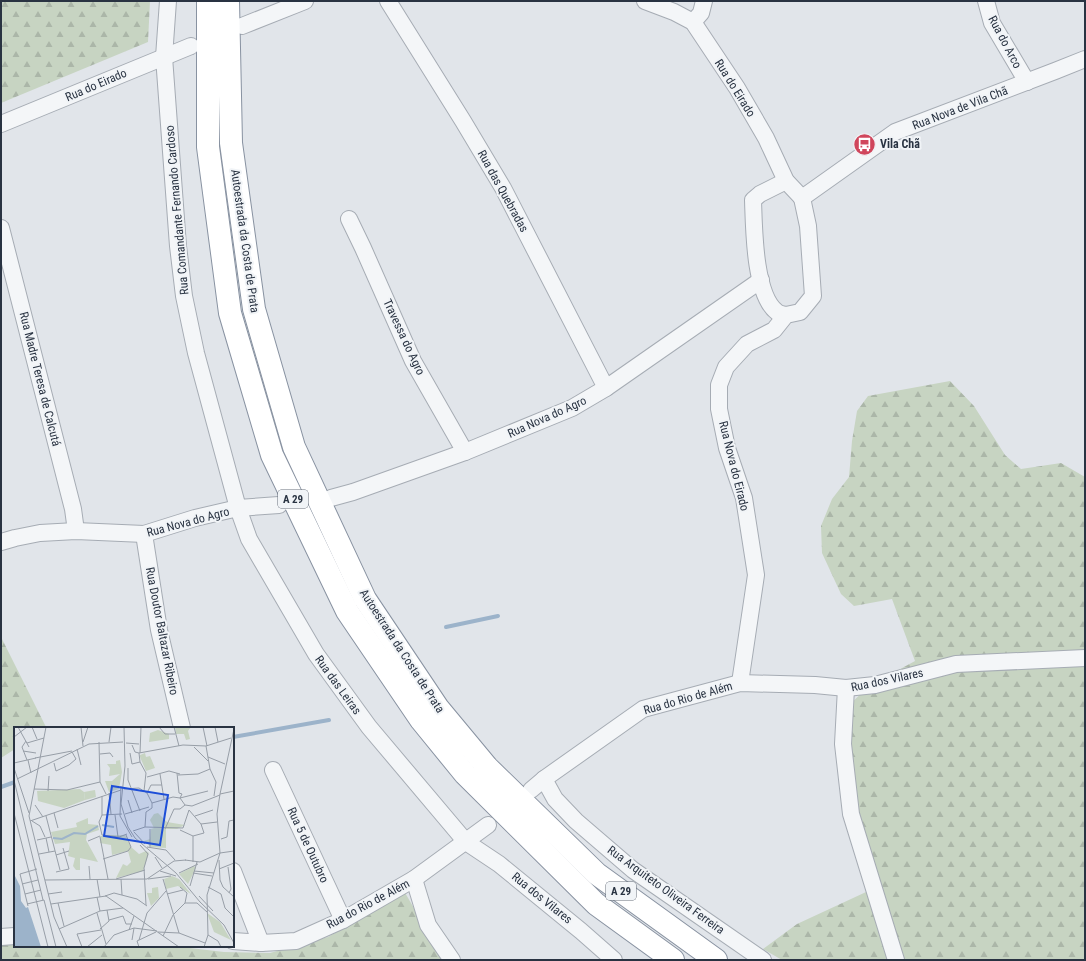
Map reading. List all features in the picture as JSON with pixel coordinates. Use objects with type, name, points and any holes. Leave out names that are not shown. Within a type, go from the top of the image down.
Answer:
[{"type":"highway","name":"Autoestrada da Costa de Prata","points":[[208,1],[208,147],[230,313],[272,455],[340,597],[347,611],[421,720],[465,774],[596,904],[673,960]]},
{"type":"highway","name":"Autoestrada da Costa de Prata","points":[[228,1],[231,143],[254,309],[294,447],[365,599],[438,708],[487,768],[597,874],[716,960]]},
{"type":"street","name":"Rua Comandante Fernando Cardoso","points":[[168,1],[164,56],[178,246],[184,296],[196,354],[238,508]]},
{"type":"street","points":[[242,26],[305,1]]},
{"type":"street","name":"Rua das Quebradas","points":[[388,1],[503,188],[606,388]]},
{"type":"street","name":"Rua do Eirado","points":[[645,1],[674,12],[693,22],[737,88],[766,138],[786,181],[802,198]]},
{"type":"street","points":[[693,22],[701,12],[704,1]]},
{"type":"street","name":"Rua do Arco","points":[[986,1],[992,23],[1027,82]]},
{"type":"street","name":"Rua do Eirado","points":[[1,124],[191,46]]},
{"type":"street","name":"Rua Nova de Vila Chã","points":[[802,198],[895,132],[1085,59]]},
{"type":"street","points":[[786,181],[760,194],[753,200],[756,257],[765,297],[777,312],[786,315]]},
{"type":"street","name":"Rua Nova do Eirado","points":[[740,683],[756,575],[744,498],[728,448],[719,409],[719,385],[726,367],[748,344],[774,330],[786,315],[800,312],[813,296],[808,226],[802,198]]},
{"type":"street","name":"Travessa do Agro","points":[[349,219],[413,361],[465,452]]},
{"type":"street","name":"Rua Madre Teresa de Calcutá","points":[[1,228],[73,509],[76,531]]},
{"type":"street","name":"Rua Nova do Agro","points":[[330,498],[353,492],[465,452],[572,408],[606,388],[761,280]]},
{"type":"street","name":"Rua Nova do Agro","points":[[1,542],[40,533],[76,531],[144,534],[195,518],[238,508],[279,505]]},
{"type":"street","name":"Rua das Leiras","points":[[238,508],[249,539],[316,654],[369,727],[466,842]]},
{"type":"street","name":"Rua Doutor Baltazar Ribeiro","points":[[144,534],[159,630],[182,727]]},
{"type":"street","name":"Rua dos Vilares","points":[[896,960],[851,814],[843,744],[846,688],[875,685],[956,664],[1085,658]]},
{"type":"street","name":"Rua do Rio de Além","points":[[531,790],[544,779],[643,709],[740,683],[815,685],[846,688]]},
{"type":"street","name":"Rua 5 de Outubro","points":[[273,770],[343,920]]},
{"type":"street","name":"Rua Arquiteto Oliveira Ferreira","points":[[544,779],[555,799],[576,822],[628,865],[763,960]]},
{"type":"street","name":"Rua do Rio de Além","points":[[234,941],[262,943],[296,941],[343,920],[414,879],[488,825]]},
{"type":"street","name":"Rua dos Vilares","points":[[466,842],[499,864],[614,960]]},
{"type":"street","points":[[234,873],[262,943]]},
{"type":"street","points":[[414,879],[428,925],[452,960]]},
{"type":"street","points":[[1,937],[14,936]]},
{"type":"green space","points":[[1,1],[150,1],[148,42],[1,103]]},
{"type":"green space","points":[[950,381],[974,406],[1005,455],[1021,469],[1061,463],[1085,477],[1085,960],[782,960],[763,949],[797,924],[879,886],[853,804],[846,708],[869,686],[915,661],[892,599],[854,606],[841,594],[822,553],[821,526],[832,499],[849,477],[852,441],[857,411],[868,396]]},
{"type":"green space","points":[[1,637],[46,727],[14,727],[14,750],[1,758]]},
{"type":"green space","points":[[404,891],[444,960],[1,960],[1,944],[14,942],[14,947],[182,947],[224,952],[270,953],[328,937]]},
{"type":"waterway","points":[[446,627],[498,616]]},
{"type":"waterway","points":[[234,737],[329,720]]},
{"type":"waterway","points":[[1,787],[14,782]]},
{"type":"place","name":"Vila Chã","points":[[865,144]]}]
